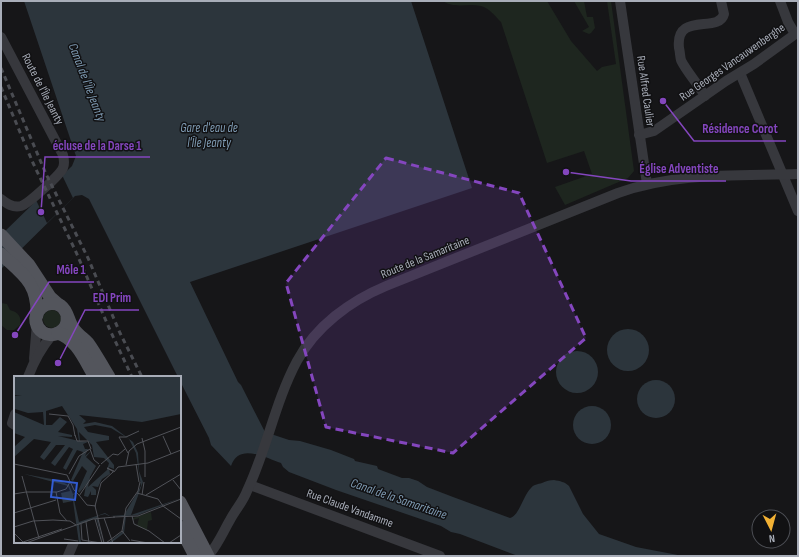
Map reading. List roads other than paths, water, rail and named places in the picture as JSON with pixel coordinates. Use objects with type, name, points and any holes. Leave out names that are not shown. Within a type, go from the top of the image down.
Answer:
[{"type":"main road","points":[[1,235],[35,292],[38,327],[43,332],[68,338],[75,345],[94,376]]},
{"type":"main road","points":[[1,254],[19,263],[37,277],[50,297],[64,310],[72,327],[88,344],[109,376]]},
{"type":"main road","points":[[37,319],[41,308],[45,305],[59,305]]},
{"type":"main road","points":[[55,334],[65,328],[67,316]]},
{"type":"main road","points":[[183,507],[208,556]]},
{"type":"main road","points":[[181,529],[195,556]]},
{"type":"street","name":"Rue Alfred Caulier","points":[[620,1],[647,184]]},
{"type":"street","points":[[705,96],[681,60],[679,46],[680,36],[683,31],[690,26],[720,20],[724,14],[721,1]]},
{"type":"street","points":[[780,1],[788,22],[796,33]]},
{"type":"street","name":"Rue Georges Vancauwenberghe","points":[[639,135],[654,131],[754,64],[796,33]]},
{"type":"street","name":"Route de l'Île Jeanty","points":[[1,37],[64,160],[64,165],[61,171],[28,203],[20,206],[13,206],[1,199]]},
{"type":"street","points":[[740,73],[798,211]]},
{"type":"street","name":"Route de la Samaritaine","points":[[250,485],[291,375],[304,350],[331,320],[356,301],[386,286],[612,195],[647,184],[689,178],[798,174]]},
{"type":"street","points":[[33,365],[37,319]]},
{"type":"street","points":[[28,376],[44,344],[55,334]]},
{"type":"street","points":[[208,556],[219,542],[229,521],[245,497],[250,485]]},
{"type":"street","name":"Rue Claude Vandamme","points":[[250,485],[440,556]]},
{"type":"street","points":[[68,556],[74,543]]},
{"type":"water","name":"Gare d'eau de l'Île Jeanty","points":[[24,1],[411,1],[472,188],[190,282],[238,382],[241,385],[265,432],[289,440],[300,441],[331,450],[354,459],[355,461],[377,466],[378,469],[402,478],[409,478],[418,481],[427,487],[510,518],[516,514],[533,486],[550,480],[560,481],[569,486],[583,514],[599,534],[636,547],[683,556],[518,556],[451,532],[441,526],[336,490],[289,472],[281,463],[260,455],[246,453],[240,455],[235,459],[231,466],[211,445],[209,438],[181,383],[181,376],[178,376],[89,199],[82,195],[75,196],[2,268],[1,267],[1,235],[72,166],[76,156]]},
{"type":"water","points":[[628,329],[643,335],[649,350],[643,365],[628,371],[613,365],[607,350],[613,335]]},
{"type":"water","points":[[577,351],[592,357],[598,372],[592,387],[577,393],[562,387],[556,372],[562,357]]},
{"type":"water","points":[[652,380],[660,380],[670,385],[674,392],[674,406],[670,413],[660,418],[652,418],[642,413],[640,410],[637,403],[637,395],[642,385],[645,383]]},
{"type":"water","points":[[588,406],[596,406],[606,411],[610,418],[610,432],[606,439],[596,444],[588,444],[578,439],[576,436],[573,429],[573,421],[578,411],[581,409]]},
{"type":"railway","points":[[1,68],[46,174],[88,258],[120,333],[142,376]]},
{"type":"railway","points":[[1,87],[33,163],[76,252],[132,376]]},
{"type":"place","name":"Résidence Corot","points":[[663,101]]},
{"type":"place","name":"Église Adventiste","points":[[566,172]]},
{"type":"place","name":"écluse de la Darse 1","points":[[41,212]]},
{"type":"place","name":"Môle 1","points":[[15,335]]},
{"type":"place","name":"EDI Prim","points":[[58,363]]},
{"type":"water label","name":"Canal de l'Île Jeanty","points":[[88,82]]},
{"type":"water label","name":"Canal de la Samaritaine","points":[[399,498]]}]
